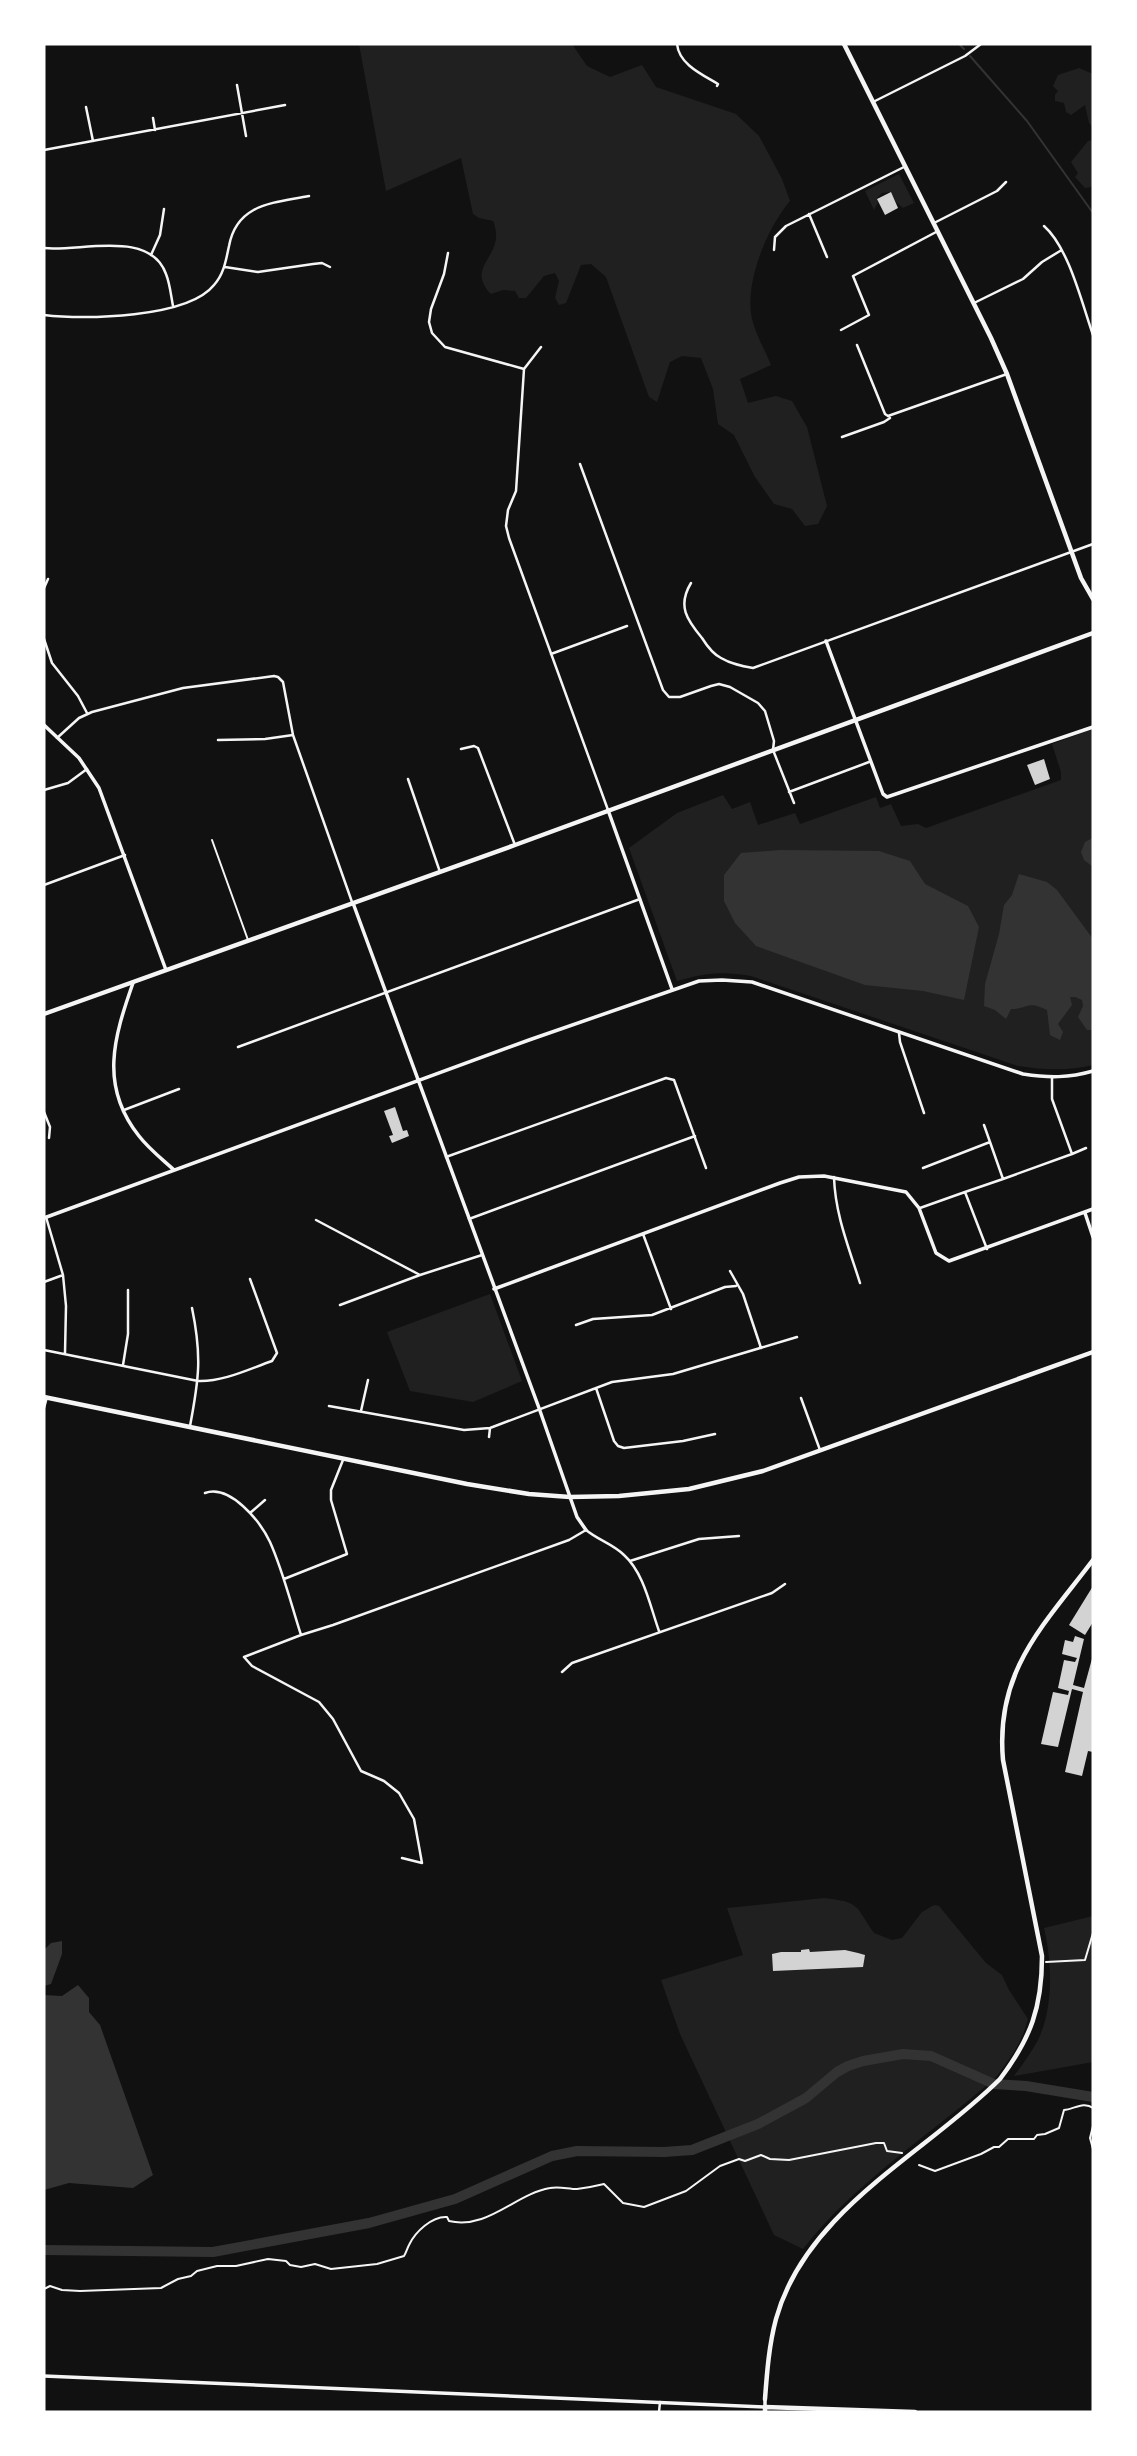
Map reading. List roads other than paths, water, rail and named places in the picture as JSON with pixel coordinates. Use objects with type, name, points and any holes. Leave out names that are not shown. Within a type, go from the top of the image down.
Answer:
[{"type":"main road","points":[[844,44],[1007,374],[1084,584],[1093,599]]},
{"type":"main road","points":[[44,1014],[1093,633]]},
{"type":"main road","points":[[45,1397],[479,1486],[528,1494],[631,1495],[689,1489],[741,1477],[821,1451],[1093,1352]]},
{"type":"main road","points":[[765,2399],[768,2359],[777,2316],[788,2286],[805,2255],[842,2213],[963,2112],[1003,2074],[1016,2058],[1034,2021],[1041,1988],[1042,1962],[1003,1760],[1003,1711],[1011,1681],[1032,1640],[1093,1560]]},
{"type":"main road","points":[[765,2410],[915,2412]]},
{"type":"street","points":[[677,44],[688,64],[718,84],[717,86]]},
{"type":"street","points":[[873,102],[965,56],[981,44]]},
{"type":"street","points":[[237,85],[246,136]]},
{"type":"street","points":[[44,150],[285,105]]},
{"type":"street","points":[[86,107],[93,141]]},
{"type":"street","points":[[153,118],[155,130]]},
{"type":"street","points":[[774,250],[775,237],[779,231],[904,167]]},
{"type":"street","points":[[934,223],[997,191],[1006,182]]},
{"type":"street","points":[[44,315],[125,315],[191,303],[216,284],[225,267],[232,235],[246,215],[264,205],[309,196]]},
{"type":"street","points":[[150,255],[160,235],[164,209]]},
{"type":"street","points":[[809,214],[827,257]]},
{"type":"street","points":[[1044,226],[1061,250],[1093,335]]},
{"type":"street","points":[[842,330],[869,315],[853,276],[938,231]]},
{"type":"street","points":[[44,248],[123,245],[135,247],[150,255],[166,274],[173,306]]},
{"type":"street","points":[[974,303],[1023,279],[1042,261],[1061,250]]},
{"type":"street","points":[[448,253],[444,274],[431,309],[429,322],[432,333],[444,347],[524,369]]},
{"type":"street","points":[[225,267],[258,272],[322,263],[330,267]]},
{"type":"street","points":[[857,345],[885,414],[893,416]]},
{"type":"street","points":[[541,347],[524,369],[516,491],[508,510],[506,526],[673,989]]},
{"type":"street","points":[[842,437],[1007,374]]},
{"type":"street","points":[[580,464],[663,690],[673,698],[719,684],[730,687],[758,703],[765,711],[774,741],[773,750],[794,803]]},
{"type":"street","points":[[691,583],[686,590],[684,608],[687,620],[710,650],[719,657],[734,664],[754,668],[1093,544]]},
{"type":"street","points":[[44,588],[48,579]]},
{"type":"street","points":[[551,654],[626,626]]},
{"type":"street","points":[[44,639],[52,663],[78,696],[87,713]]},
{"type":"street","points":[[826,641],[869,762],[883,794],[887,797],[891,798],[1093,727]]},
{"type":"street","points":[[57,738],[87,713],[183,688],[274,676],[283,682],[293,735],[577,1517],[586,1530],[613,1546],[630,1561],[637,1571],[659,1631]]},
{"type":"street","points":[[44,725],[79,758],[104,799],[166,970]]},
{"type":"street","points":[[218,740],[265,739],[293,735]]},
{"type":"street","points":[[461,749],[474,746],[478,748],[515,845]]},
{"type":"street","points":[[789,792],[869,762]]},
{"type":"street","points":[[44,790],[68,783],[87,769]]},
{"type":"street","points":[[408,779],[440,872]]},
{"type":"street","points":[[44,885],[125,855]]},
{"type":"street","points":[[238,1047],[640,899]]},
{"type":"street","points":[[65,1353],[66,1306],[63,1275],[45,1218],[673,989],[710,980],[752,982],[1023,1074],[1052,1078],[1093,1071]]},
{"type":"street","points":[[134,981],[116,1034],[113,1056],[116,1088],[124,1110],[139,1136],[174,1170]]},
{"type":"street","points":[[899,1033],[924,1112]]},
{"type":"street","points":[[446,1157],[655,1080],[670,1078],[674,1080],[706,1168]]},
{"type":"street","points":[[1052,1078],[1052,1099],[1072,1154]]},
{"type":"street","points":[[124,1110],[179,1089]]},
{"type":"street","points":[[44,1112],[50,1127],[49,1138]]},
{"type":"street","points":[[984,1125],[1003,1179]]},
{"type":"street","points":[[469,1219],[695,1136]]},
{"type":"street","points":[[923,1168],[990,1142]]},
{"type":"street","points":[[919,1208],[1086,1149]]},
{"type":"street","points":[[494,1289],[796,1178],[814,1175],[906,1192],[919,1208],[936,1253],[943,1259],[956,1260],[1093,1209]]},
{"type":"street","points":[[834,1177],[839,1217],[860,1283]]},
{"type":"street","points":[[965,1192],[987,1249]]},
{"type":"street","points":[[1085,1213],[1093,1237]]},
{"type":"street","points":[[316,1220],[420,1275]]},
{"type":"street","points":[[643,1234],[671,1309]]},
{"type":"street","points":[[340,1305],[482,1255]]},
{"type":"street","points":[[730,1271],[736,1286],[743,1294],[761,1348]]},
{"type":"street","points":[[44,1282],[63,1275]]},
{"type":"street","points":[[44,1350],[198,1381],[223,1378],[272,1361],[276,1357],[268,1324],[250,1279]]},
{"type":"street","points":[[576,1325],[593,1319],[652,1315],[725,1287],[736,1286]]},
{"type":"street","points":[[122,1365],[128,1334],[128,1290]]},
{"type":"street","points":[[190,1428],[198,1381],[199,1348],[192,1308]]},
{"type":"street","points":[[329,1406],[464,1430],[489,1428],[612,1382],[673,1374],[797,1336]]},
{"type":"street","points":[[361,1411],[368,1380]]},
{"type":"street","points":[[596,1388],[618,1446],[624,1448],[683,1441],[715,1434]]},
{"type":"street","points":[[44,1408],[45,1397]]},
{"type":"street","points":[[801,1398],[821,1451]]},
{"type":"street","points":[[489,1428],[489,1437]]},
{"type":"street","points":[[284,1579],[347,1554],[333,1507],[331,1490],[344,1459]]},
{"type":"street","points":[[205,1493],[224,1493],[234,1499],[250,1513],[269,1539],[301,1635]]},
{"type":"street","points":[[250,1513],[265,1500]]},
{"type":"street","points":[[402,1858],[422,1863],[417,1828],[403,1798],[389,1784],[361,1770],[333,1719],[319,1702],[252,1666],[244,1657],[569,1540],[586,1530]]},
{"type":"street","points":[[630,1561],[699,1539],[739,1536]]},
{"type":"street","points":[[562,1672],[572,1663],[772,1592],[785,1584]]},
{"type":"street","points":[[44,2376],[660,2402],[765,2410],[765,2399]]},
{"type":"street","points":[[659,2412],[660,2402]]},
{"type":"lane","points":[[212,840],[248,940]]},
{"type":"waterway","points":[[959,44],[964,49]]},
{"type":"waterway","points":[[970,56],[1027,121],[1093,213]]},
{"type":"waterway","points":[[44,2250],[213,2252],[369,2223],[455,2199],[552,2156],[577,2151],[692,2150],[758,2124],[806,2098],[848,2066],[903,2054],[931,2056],[994,2084],[1026,2086],[1093,2097]]}]
